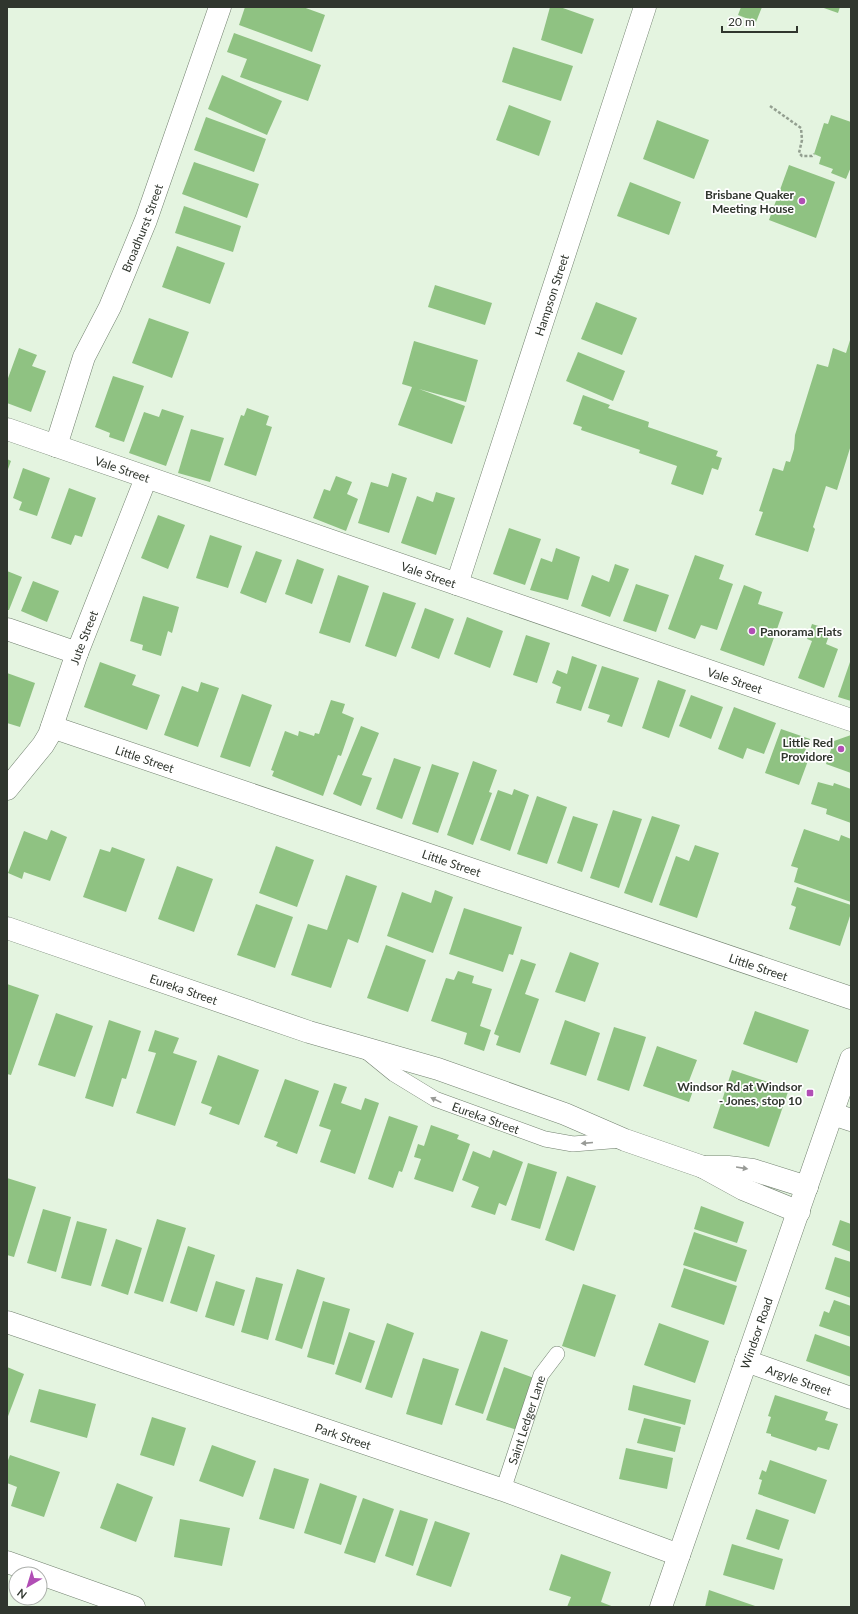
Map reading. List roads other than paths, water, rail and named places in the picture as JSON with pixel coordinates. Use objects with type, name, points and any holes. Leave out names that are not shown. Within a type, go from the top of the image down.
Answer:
[{"type":"street","name":"Broadhurst Street","points":[[56,446],[84,357],[110,307],[146,220],[220,7]]},
{"type":"street","name":"Hampson Street","points":[[457,584],[645,7]]},
{"type":"street","name":"Vale Street","points":[[7,429],[851,720]]},
{"type":"street","name":"Jute Street","points":[[7,789],[43,745],[52,727],[77,653],[146,478]]},
{"type":"street","points":[[7,629],[77,653]]},
{"type":"street","name":"Little Street","points":[[52,727],[851,998]]},
{"type":"street","name":"Eureka Street","points":[[7,928],[309,1032],[445,1072],[565,1114],[625,1140],[703,1167],[743,1190],[799,1212]]},
{"type":"street","name":"Windsor Road","points":[[661,1607],[807,1187],[842,1117],[851,1059]]},
{"type":"street","name":"Eureka Street","points":[[703,1167],[728,1167],[753,1170],[807,1187]]},
{"type":"street","name":"Park Street","points":[[7,1322],[504,1490],[679,1555]]},
{"type":"street","name":"Argyle Street","points":[[746,1361],[851,1398]]},
{"type":"street","points":[[7,1562],[134,1607]]},
{"type":"lane","name":"Eureka Street","points":[[362,1047],[394,1074],[421,1092],[446,1105],[544,1139],[573,1144],[625,1140]]},
{"type":"lane","name":"Saint Ledger Lane","points":[[504,1490],[541,1375],[557,1354]]},
{"type":"place","name":"Brisbane Quaker Meeting House","points":[[802,201]]},
{"type":"place","name":"Panorama Flats","points":[[752,631]]},
{"type":"place","name":"Little Red Providore","points":[[841,749]]},
{"type":"place","name":"Windsor Rd at Windsor - Jones, stop 10","points":[[810,1093]]}]
